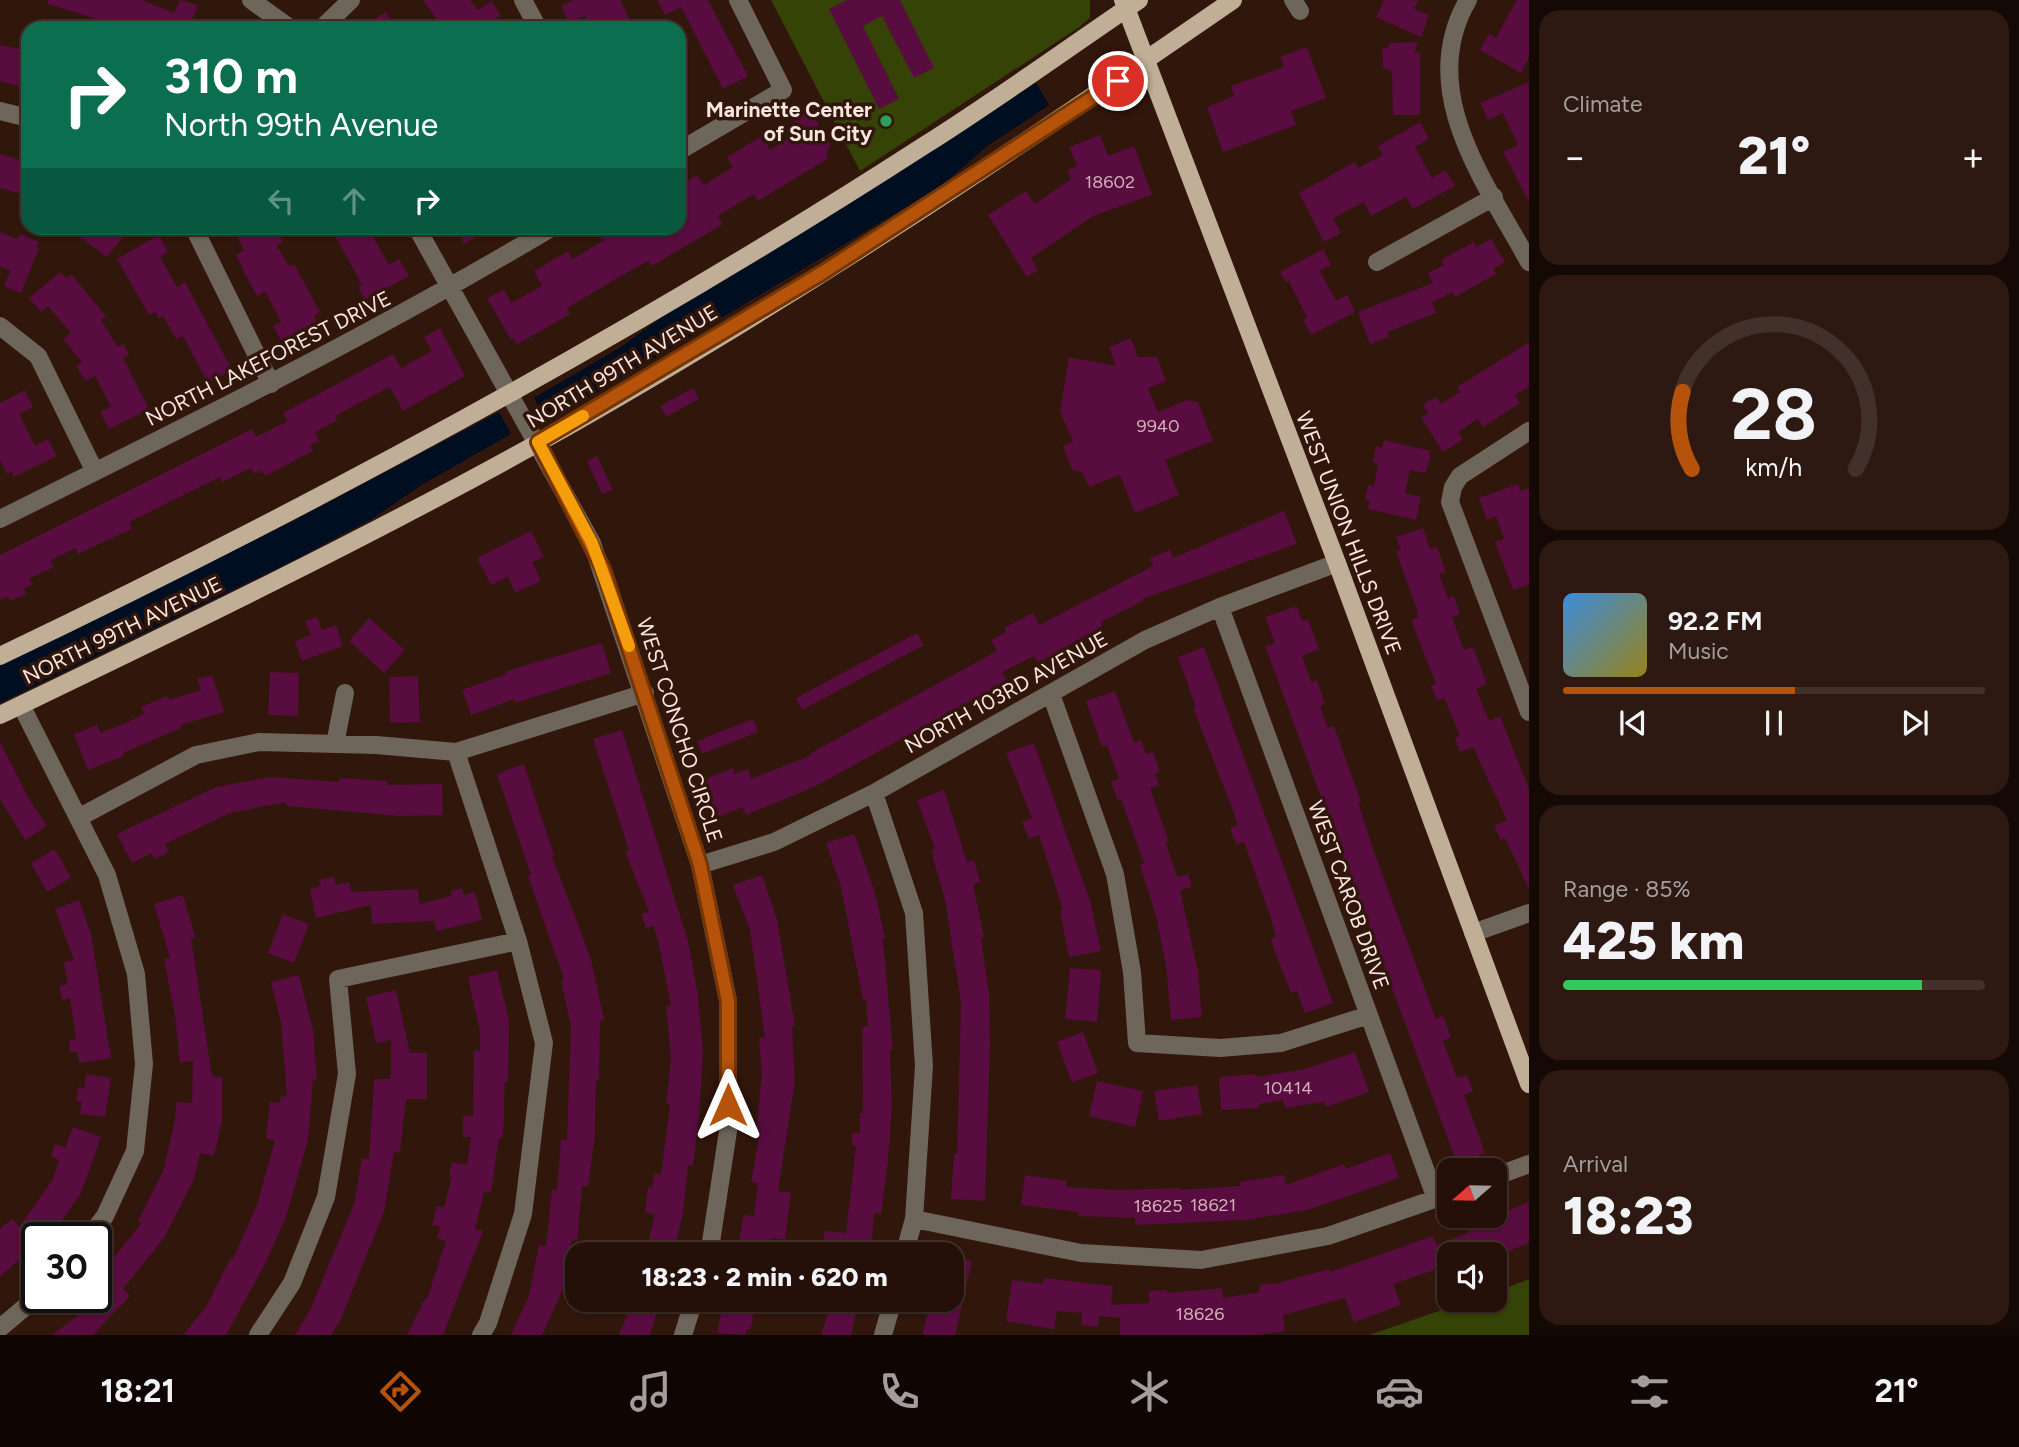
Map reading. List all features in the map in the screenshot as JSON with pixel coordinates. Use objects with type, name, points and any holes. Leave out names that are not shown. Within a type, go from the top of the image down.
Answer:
[{"type":"main road","name":"NORTH 99TH AVENUE","points":[[0,715],[284,576],[538,442],[898,225],[1233,0]]},
{"type":"main road","name":"NORTH 99TH AVENUE","points":[[0,656],[245,537],[512,393],[789,230],[927,144],[1129,3]]},
{"type":"main road","name":"WEST UNION HILLS DRIVE","points":[[1129,3],[1145,61],[1337,563],[1529,1084]]},
{"type":"street","points":[[251,0],[280,21]]},
{"type":"street","points":[[329,21],[351,0]]},
{"type":"street","points":[[523,0],[534,21]]},
{"type":"street","points":[[686,147],[783,90],[737,0]]},
{"type":"street","points":[[1468,0],[1458,21],[1449,57],[1450,95],[1460,131],[1529,262]]},
{"type":"street","points":[[0,111],[21,116]]},
{"type":"street","points":[[1377,262],[1494,197]]},
{"type":"street","points":[[197,235],[271,384]]},
{"type":"street","name":"WEST CONCHO CIRCLE","points":[[421,235],[512,393],[595,552],[645,694],[700,865],[728,1001],[728,1131],[711,1242]]},
{"type":"street","name":"NORTH LAKEFOREST DRIVE","points":[[0,519],[271,384],[452,287],[539,235]]},
{"type":"street","points":[[0,326],[38,356],[95,472]]},
{"type":"street","points":[[1529,431],[1460,476],[1453,487],[1450,502],[1529,712]]},
{"type":"street","name":"NORTH 103RD AVENUE","points":[[700,865],[774,842],[874,793],[1145,640],[1220,607],[1337,563]]},
{"type":"street","name":"WEST CAROB DRIVE","points":[[1220,607],[1369,1015],[1437,1181]]},
{"type":"street","points":[[335,744],[345,692]]},
{"type":"street","points":[[78,818],[196,755],[259,742],[456,752],[645,694]]},
{"type":"street","points":[[1051,694],[1115,874],[1132,972],[1137,1043],[1220,1048],[1281,1043],[1369,1015]]},
{"type":"street","points":[[20,705],[107,875],[136,974],[144,1064],[135,1152],[100,1222]]},
{"type":"street","points":[[456,752],[518,941],[544,1043],[523,1214],[488,1323],[481,1335]]},
{"type":"street","points":[[874,793],[914,913],[924,1066],[914,1219],[908,1242]]},
{"type":"street","points":[[1474,933],[1529,913]]},
{"type":"street","points":[[258,1335],[292,1283],[326,1197],[347,1074],[338,979],[518,941]]},
{"type":"street","points":[[1507,1172],[1529,1164]]},
{"type":"street","points":[[914,1219],[1081,1253],[1200,1260],[1328,1236],[1437,1198]]},
{"type":"street","points":[[0,1328],[21,1310]]},
{"type":"street","points":[[683,1335],[690,1312]]},
{"type":"street","points":[[883,1335],[889,1312]]},
{"type":"green space","name":"Marinette Center of Sun City","points":[[771,0],[1090,0],[1090,18],[860,171]]},
{"type":"green space","points":[[1529,1279],[1529,1335],[1369,1335],[1437,1312],[1507,1312],[1507,1287]]},
{"type":"water","points":[[1036,83],[1049,105],[986,147],[941,186],[548,422],[534,398],[621,347],[669,312]]},
{"type":"water","points":[[499,412],[511,434],[423,484],[372,519],[290,562],[0,703],[0,665],[287,524]]},
{"type":"building","points":[[48,0],[142,0],[174,13],[180,0],[198,5],[192,21],[103,21],[48,4]]},
{"type":"building","points":[[423,0],[470,0],[478,10],[491,1],[501,15],[493,21],[438,21]]},
{"type":"building","points":[[574,0],[620,0],[630,21],[588,21],[585,16],[568,21],[561,6]]},
{"type":"building","points":[[657,0],[708,0],[748,76],[723,89],[681,7],[665,15]]},
{"type":"building","points":[[847,0],[900,0],[934,68],[914,78],[882,16],[863,26],[899,99],[879,109],[829,9]]},
{"type":"building","points":[[1384,0],[1418,0],[1414,9],[1429,15],[1421,37],[1376,17]]},
{"type":"building","points":[[1517,0],[1529,0],[1529,57],[1521,73],[1480,50],[1489,33],[1496,38]]},
{"type":"building","points":[[386,12],[392,21],[372,21]]},
{"type":"building","points":[[1418,42],[1414,53],[1420,52],[1420,115],[1393,115],[1392,71],[1383,68],[1382,48],[1389,48],[1389,43]]},
{"type":"building","points":[[0,45],[21,50],[21,87],[0,81]]},
{"type":"building","points":[[1307,47],[1326,98],[1291,111],[1296,125],[1223,152],[1207,107],[1234,96],[1231,86],[1284,67],[1280,57]]},
{"type":"building","points":[[1529,82],[1529,202],[1503,152],[1518,145],[1503,113],[1488,120],[1480,103]]},
{"type":"building","points":[[808,107],[831,145],[826,153],[829,158],[758,201],[754,194],[718,216],[723,224],[652,266],[648,261],[616,279],[567,308],[570,314],[532,336],[516,344],[513,338],[511,340],[487,298],[504,289],[511,303],[542,286],[534,271],[568,251],[573,259],[603,241],[599,235],[686,235],[686,182],[697,175],[704,185],[733,167],[727,157],[762,136],[770,150],[800,131],[791,117]]},
{"type":"building","points":[[1420,122],[1429,139],[1415,147],[1432,178],[1446,170],[1455,186],[1413,209],[1406,197],[1371,216],[1364,202],[1333,218],[1341,233],[1324,242],[1299,193],[1355,162],[1358,168],[1383,155],[1378,146]]},
{"type":"building","points":[[1100,135],[1108,156],[1134,146],[1152,195],[1093,216],[1031,258],[1038,270],[1027,277],[988,215],[1026,191],[1035,204],[1071,179],[1067,170],[1077,166],[1069,147]]},
{"type":"building","points":[[0,154],[21,160],[21,194],[0,188]]},
{"type":"building","points":[[0,232],[17,239],[20,234],[39,242],[21,293],[4,286],[10,271],[0,266]]},
{"type":"building","points":[[77,235],[124,235],[107,257]]},
{"type":"building","points":[[159,235],[168,252],[160,257],[177,287],[185,282],[232,370],[208,383],[183,336],[176,339],[163,316],[159,319],[155,312],[149,315],[117,259]]},
{"type":"building","points":[[236,235],[279,235],[283,242],[277,246],[289,266],[294,264],[320,312],[314,316],[318,324],[282,343],[273,326],[281,322],[265,291],[257,296],[236,255],[244,250]]},
{"type":"building","points":[[335,235],[372,235],[389,265],[399,259],[409,276],[365,300],[358,287],[362,285]]},
{"type":"building","points":[[459,235],[480,235],[464,244]]},
{"type":"building","points":[[1491,239],[1505,262],[1493,269],[1496,274],[1455,297],[1452,292],[1432,303],[1436,313],[1387,332],[1389,337],[1370,344],[1358,312],[1433,283],[1428,273],[1444,265],[1441,260],[1474,242],[1476,247]]},
{"type":"building","points":[[1323,249],[1331,265],[1320,271],[1336,301],[1347,295],[1355,312],[1311,335],[1303,320],[1307,318],[1289,281],[1286,283],[1280,272]]},
{"type":"building","points":[[60,272],[66,278],[71,274],[106,316],[101,320],[118,347],[124,344],[129,355],[123,358],[149,409],[109,429],[100,412],[111,407],[95,376],[85,381],[76,365],[82,362],[63,339],[71,333],[48,306],[41,312],[29,298]]},
{"type":"building","points":[[440,328],[465,376],[403,411],[390,387],[335,416],[338,420],[315,432],[319,441],[310,445],[313,451],[265,476],[262,470],[255,474],[251,468],[222,482],[220,477],[129,522],[132,529],[78,554],[76,548],[51,560],[54,567],[29,579],[32,585],[24,588],[26,594],[10,601],[8,596],[0,600],[0,555],[252,429],[256,437],[288,421],[283,413],[393,354],[401,368],[432,351],[424,337]]},
{"type":"building","points":[[1131,338],[1138,357],[1157,357],[1166,381],[1148,388],[1158,412],[1187,400],[1198,402],[1213,441],[1165,460],[1179,495],[1135,513],[1120,475],[1089,487],[1082,472],[1072,470],[1063,446],[1073,442],[1060,411],[1069,357],[1116,366],[1109,347]]},
{"type":"building","points":[[1529,342],[1529,387],[1515,395],[1520,403],[1483,427],[1478,419],[1458,432],[1463,440],[1443,452],[1421,418],[1428,413],[1423,405],[1436,397],[1441,404],[1460,392],[1457,387]]},
{"type":"building","points":[[693,388],[699,399],[666,417],[660,406]]},
{"type":"building","points":[[25,390],[33,407],[19,414],[35,446],[48,439],[57,456],[14,477],[12,472],[7,474],[0,460],[0,403]]},
{"type":"building","points":[[1384,440],[1431,451],[1426,473],[1410,470],[1405,493],[1421,497],[1416,520],[1368,509],[1370,501],[1365,499],[1368,485],[1374,486],[1378,464],[1373,462],[1376,446],[1382,448]]},
{"type":"building","points":[[597,456],[613,490],[602,494],[587,461]]},
{"type":"building","points":[[1518,484],[1520,491],[1529,488],[1529,584],[1513,590],[1495,542],[1504,539],[1496,516],[1487,520],[1479,498]]},
{"type":"building","points":[[1284,511],[1297,544],[1142,599],[1143,601],[1101,622],[1102,626],[1038,663],[1034,656],[1002,672],[1007,681],[814,787],[746,815],[743,807],[715,818],[700,781],[733,768],[735,774],[748,769],[751,779],[812,755],[811,753],[997,651],[991,640],[1006,632],[1004,628],[1033,613],[1039,625],[1153,566],[1150,558],[1170,550],[1173,558]]},
{"type":"building","points":[[1423,528],[1430,549],[1437,547],[1446,572],[1439,574],[1448,598],[1454,596],[1460,614],[1452,617],[1464,650],[1473,647],[1487,684],[1476,689],[1489,721],[1500,716],[1529,789],[1529,889],[1505,838],[1501,840],[1494,826],[1507,820],[1473,747],[1460,752],[1455,738],[1460,736],[1444,698],[1437,701],[1431,686],[1436,684],[1411,620],[1418,617],[1417,610],[1396,551],[1401,550],[1396,537]]},
{"type":"building","points":[[531,531],[544,557],[532,562],[541,581],[515,593],[508,577],[491,585],[477,558]]},
{"type":"building","points":[[1297,606],[1302,621],[1308,619],[1319,649],[1302,656],[1311,682],[1317,680],[1325,704],[1320,706],[1328,728],[1334,726],[1361,802],[1358,802],[1374,852],[1436,1019],[1443,1016],[1451,1037],[1443,1041],[1457,1078],[1467,1075],[1473,1091],[1464,1095],[1485,1153],[1471,1158],[1455,1158],[1265,646],[1275,643],[1265,617]]},
{"type":"building","points":[[317,617],[322,630],[336,625],[343,646],[302,661],[295,641],[311,635],[305,621]]},
{"type":"building","points":[[369,618],[405,650],[384,673],[349,641]]},
{"type":"building","points":[[917,633],[924,645],[802,710],[796,698]]},
{"type":"building","points":[[602,643],[611,673],[515,703],[514,699],[471,715],[462,690],[507,674],[506,671]]},
{"type":"building","points":[[1204,647],[1333,1003],[1305,1013],[1297,991],[1291,993],[1274,950],[1271,939],[1276,937],[1270,915],[1244,842],[1236,844],[1230,828],[1237,825],[1234,813],[1193,708],[1196,707],[1178,657]]},
{"type":"building","points":[[270,672],[299,673],[298,716],[268,715]]},
{"type":"building","points":[[212,675],[224,712],[180,725],[181,728],[123,753],[124,756],[88,770],[74,734],[97,725],[100,733],[126,723],[144,714],[141,707],[167,696],[169,700],[201,690],[197,679]]},
{"type":"building","points":[[418,676],[420,722],[390,723],[389,677]]},
{"type":"building","points":[[1115,691],[1134,743],[1141,740],[1146,754],[1153,752],[1160,772],[1155,774],[1159,785],[1150,788],[1169,842],[1166,843],[1177,877],[1188,874],[1192,887],[1180,890],[1198,972],[1202,1017],[1171,1020],[1166,966],[1157,920],[1140,865],[1144,863],[1121,799],[1118,800],[1111,782],[1119,779],[1107,745],[1102,747],[1086,701]]},
{"type":"building","points":[[753,719],[758,732],[702,754],[697,741]]},
{"type":"building","points":[[622,730],[688,941],[698,995],[703,1054],[699,1118],[693,1166],[688,1165],[683,1213],[676,1242],[648,1242],[655,1214],[645,1213],[648,1187],[652,1188],[654,1174],[661,1174],[670,1104],[666,1104],[671,1058],[666,1006],[671,1006],[658,940],[653,926],[646,928],[641,914],[649,912],[625,851],[629,850],[593,739]]},
{"type":"building","points":[[0,742],[29,799],[47,826],[25,840],[0,799]]},
{"type":"building","points":[[1034,743],[1091,904],[1101,951],[1069,957],[1060,911],[1063,910],[1039,835],[1029,839],[1022,822],[1032,818],[1006,753]]},
{"type":"building","points":[[524,764],[554,855],[552,856],[591,959],[604,1020],[600,1021],[599,1081],[596,1080],[595,1134],[588,1187],[582,1186],[577,1241],[565,1242],[563,1289],[542,1335],[511,1335],[529,1295],[539,1245],[546,1246],[552,1190],[557,1190],[561,1139],[567,1140],[571,1027],[561,980],[564,979],[528,876],[531,875],[497,774]]},
{"type":"building","points":[[271,777],[339,782],[340,778],[388,781],[387,785],[442,784],[443,815],[400,816],[286,806],[286,802],[230,813],[165,844],[169,852],[154,859],[152,853],[132,863],[117,834],[216,787]]},
{"type":"building","points":[[944,790],[967,862],[974,860],[980,882],[973,884],[984,937],[981,938],[989,994],[990,1042],[985,1201],[951,1199],[954,1154],[957,1154],[961,1002],[945,900],[931,850],[935,849],[917,800]]},
{"type":"building","points":[[854,834],[875,892],[885,938],[893,1050],[890,1050],[892,1106],[881,1214],[874,1213],[872,1242],[823,1242],[824,1231],[846,1233],[856,1146],[852,1145],[852,1133],[860,1133],[860,1113],[863,1113],[862,1027],[868,1026],[866,999],[863,1000],[841,887],[826,843]]},
{"type":"building","points":[[55,849],[71,878],[47,892],[31,863]]},
{"type":"building","points":[[762,875],[777,920],[795,1026],[792,1027],[795,1081],[778,1191],[791,1192],[785,1240],[771,1238],[770,1242],[739,1242],[744,1215],[754,1216],[758,1183],[751,1182],[760,1132],[756,1132],[762,1074],[759,1038],[765,1037],[750,930],[733,885]]},
{"type":"building","points":[[334,877],[336,885],[349,882],[351,892],[418,889],[419,904],[452,896],[450,891],[462,888],[464,895],[475,892],[482,920],[437,931],[434,921],[372,924],[371,905],[316,918],[310,889],[321,886],[319,880]]},
{"type":"building","points":[[183,895],[195,937],[191,938],[212,1076],[222,1077],[222,1121],[214,1156],[200,1153],[194,1179],[164,1238],[123,1289],[130,1296],[93,1335],[52,1335],[79,1313],[112,1313],[112,1259],[142,1223],[138,1221],[164,1169],[176,1102],[192,1103],[193,1061],[180,1063],[175,1015],[164,959],[170,958],[154,904]]},
{"type":"building","points":[[79,900],[91,934],[111,1058],[79,1063],[77,1052],[70,1052],[69,1040],[76,1039],[70,998],[62,1000],[59,986],[68,984],[64,962],[74,960],[55,909]]},
{"type":"building","points":[[283,914],[309,924],[294,963],[268,953]]},
{"type":"building","points":[[1070,968],[1101,970],[1097,1022],[1065,1019]]},
{"type":"building","points":[[497,970],[509,1020],[508,1082],[505,1082],[503,1138],[499,1138],[491,1193],[484,1192],[475,1229],[483,1231],[443,1335],[407,1335],[425,1298],[427,1299],[446,1241],[437,1238],[440,1227],[432,1225],[437,1206],[444,1207],[452,1177],[449,1177],[451,1162],[467,1165],[471,1137],[463,1137],[463,1116],[473,1116],[474,1050],[480,1051],[480,1032],[468,977]]},
{"type":"building","points":[[299,975],[313,1030],[317,1080],[313,1080],[308,1140],[286,1217],[266,1262],[226,1335],[183,1335],[206,1307],[231,1257],[233,1259],[257,1205],[275,1140],[266,1139],[270,1102],[280,1103],[281,1096],[287,1097],[281,1023],[271,982]]},
{"type":"building","points":[[396,990],[410,1053],[427,1053],[427,1099],[406,1099],[400,1153],[394,1152],[384,1212],[340,1321],[331,1335],[295,1335],[310,1310],[354,1204],[362,1158],[369,1159],[374,1079],[391,1079],[391,1040],[376,1043],[366,997]]},
{"type":"building","points":[[1083,1032],[1098,1073],[1072,1082],[1057,1042]]},
{"type":"building","points":[[1355,1052],[1369,1092],[1326,1107],[1324,1102],[1285,1108],[1283,1100],[1259,1104],[1259,1108],[1221,1110],[1219,1077],[1256,1074],[1257,1077],[1305,1069]]},
{"type":"building","points":[[86,1074],[111,1078],[105,1117],[80,1114],[82,1102],[76,1101],[78,1087],[84,1088]]},
{"type":"building","points":[[1097,1081],[1143,1091],[1135,1127],[1089,1116]]},
{"type":"building","points":[[1197,1085],[1202,1114],[1159,1121],[1154,1091]]},
{"type":"building","points":[[73,1127],[101,1137],[81,1193],[61,1222],[23,1222],[53,1179],[59,1160],[51,1156],[55,1144],[65,1148]]},
{"type":"building","points":[[1390,1153],[1399,1178],[1308,1210],[1245,1220],[1135,1225],[1135,1218],[1078,1216],[1078,1212],[1021,1205],[1025,1175],[1067,1181],[1066,1187],[1120,1190],[1240,1186],[1240,1182],[1284,1175],[1286,1185],[1344,1164],[1346,1169]]},
{"type":"building","points":[[1529,1202],[1529,1243],[1507,1252],[1507,1242],[1445,1242],[1468,1233],[1466,1228],[1507,1228],[1507,1211]]},
{"type":"building","points":[[12,1219],[19,1227],[21,1224],[21,1262],[19,1260],[0,1277],[0,1229]]},
{"type":"building","points":[[1433,1236],[1437,1245],[1437,1269],[1393,1284],[1401,1305],[1354,1322],[1345,1298],[1283,1315],[1285,1331],[1257,1335],[1120,1335],[1120,1318],[1099,1316],[1098,1327],[1081,1325],[1082,1313],[1057,1311],[1054,1329],[1006,1321],[1012,1280],[1043,1284],[1044,1278],[1113,1286],[1111,1305],[1149,1303],[1149,1291],[1167,1290],[1167,1293],[1222,1288],[1223,1298],[1260,1292],[1259,1285],[1278,1283],[1329,1269],[1330,1272]]},
{"type":"building","points":[[964,1259],[972,1261],[964,1296]]},
{"type":"building","points":[[657,1312],[650,1335],[619,1335],[627,1315],[622,1313]]},
{"type":"building","points":[[721,1312],[754,1312],[750,1330],[747,1329],[745,1335],[717,1333]]},
{"type":"building","points":[[828,1312],[856,1312],[851,1335],[821,1335]]},
{"type":"building","points":[[928,1312],[960,1312],[955,1335],[922,1335]]},
{"type":"slow traffic","points":[[583,416],[538,442],[592,543],[629,646]]},
{"type":"place","name":"Marinette Center of Sun City","points":[[886,121]]},
{"type":"route","points":[[728,1105],[728,1001],[700,865],[603,569],[538,442],[822,273],[1118,81]]}]
